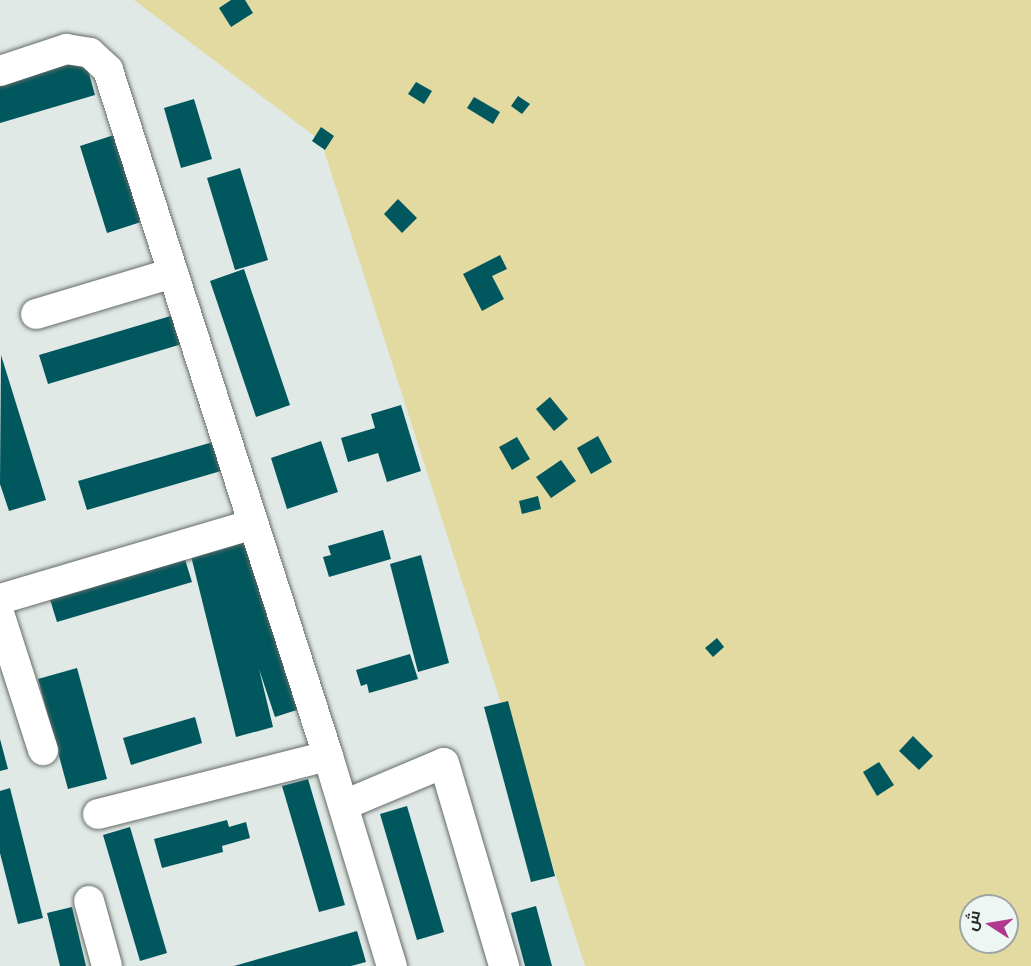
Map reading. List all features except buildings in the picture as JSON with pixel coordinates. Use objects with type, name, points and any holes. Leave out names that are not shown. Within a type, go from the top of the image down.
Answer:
[{"type":"street","points":[[0,71],[66,49],[90,53],[108,70],[344,805],[392,966]]},
{"type":"street","points":[[36,314],[173,273]]},
{"type":"street","points":[[0,599],[253,524]]},
{"type":"street","points":[[0,616],[43,750]]},
{"type":"street","points":[[98,814],[328,756]]},
{"type":"street","points":[[344,805],[444,763],[504,966]]},
{"type":"street","points":[[89,902],[107,966]]},
{"type":"shaded area","points":[[134,0],[1031,0],[1031,966],[585,966],[321,141]]}]
